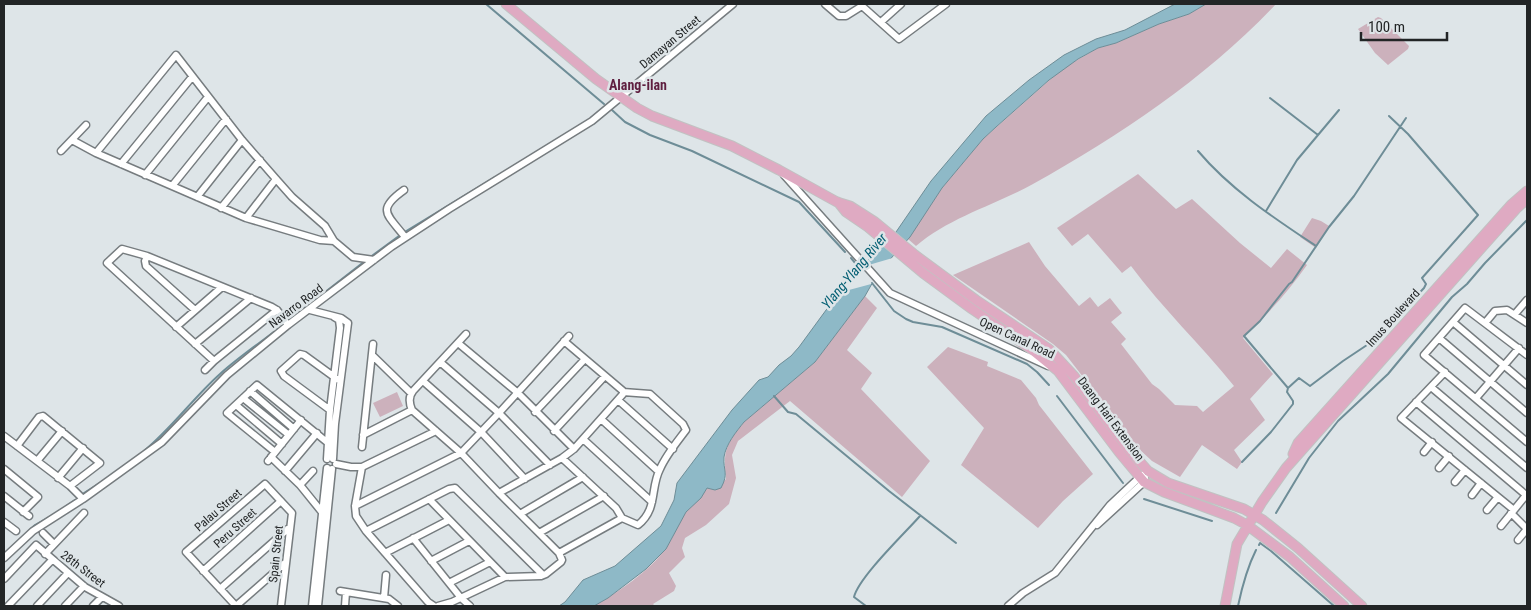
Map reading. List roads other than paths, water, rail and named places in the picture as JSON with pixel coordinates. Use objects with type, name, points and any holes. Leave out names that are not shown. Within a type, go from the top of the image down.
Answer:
[{"type":"main road","name":"Open Canal Road","points":[[506,4],[596,79],[644,113],[732,146],[837,202],[850,206],[972,309],[1031,349],[1058,371]]},
{"type":"main road","name":"Imus Boulevard","points":[[1286,468],[1298,443],[1511,205],[1527,191]]},
{"type":"main road","name":"Imus Boulevard","points":[[1226,606],[1237,544],[1286,468],[1516,209],[1527,199]]},
{"type":"main road","name":"Open Canal Road","points":[[912,258],[1049,349],[1074,376],[1127,447],[1148,471]]},
{"type":"main road","name":"Daang Hari Extension","points":[[1058,371],[1141,479]]},
{"type":"main road","name":"Daang Hari Extension","points":[[1148,471],[1168,482],[1233,505],[1254,515]]},
{"type":"main road","points":[[1141,479],[1164,492],[1248,525],[1290,556],[1344,606]]},
{"type":"main road","points":[[1254,515],[1298,548],[1362,606]]},
{"type":"street","name":"Damayan Street","points":[[621,98],[733,4]]},
{"type":"street","points":[[825,4],[839,16],[846,16],[862,5],[899,39],[946,4]]},
{"type":"street","points":[[881,22],[901,4]]},
{"type":"street","points":[[96,153],[176,55],[242,140],[292,197],[325,226],[334,241],[353,257],[369,260]]},
{"type":"street","points":[[121,164],[192,76]]},
{"type":"street","points":[[145,175],[208,97]]},
{"type":"street","name":"Navarro Road","points":[[4,558],[33,531],[82,500],[162,442],[227,375],[286,323],[310,310],[369,260],[403,235],[592,122],[621,98]]},
{"type":"street","points":[[172,186],[226,119]]},
{"type":"street","points":[[61,151],[86,125]]},
{"type":"street","points":[[72,140],[145,175],[246,218],[320,240],[334,241]]},
{"type":"street","points":[[196,197],[242,140]]},
{"type":"street","points":[[221,208],[260,160]]},
{"type":"street","name":"Open Canal Road","points":[[779,170],[884,288],[904,300],[1058,371]]},
{"type":"street","points":[[246,218],[276,179]]},
{"type":"street","points":[[403,235],[388,215],[386,208],[390,200],[404,190]]},
{"type":"street","points":[[214,361],[107,263],[124,248],[277,310],[286,323]]},
{"type":"street","points":[[147,256],[145,260],[146,266],[195,310]]},
{"type":"street","points":[[176,327],[222,287]]},
{"type":"street","points":[[195,344],[251,298]]},
{"type":"street","points":[[1515,314],[1527,300]]},
{"type":"street","points":[[1527,356],[1465,308],[1424,355],[1527,442]]},
{"type":"street","points":[[205,370],[277,310]]},
{"type":"street","points":[[310,310],[341,318],[348,323],[347,338],[330,410],[332,423]]},
{"type":"street","points":[[1485,323],[1494,311],[1507,310],[1527,323]]},
{"type":"street","points":[[318,606],[327,518],[340,328],[339,320],[331,315]]},
{"type":"street","points":[[1453,322],[1527,385]]},
{"type":"street","points":[[362,467],[356,516],[385,553],[428,602],[436,606],[461,598],[505,577],[546,574],[561,562],[559,553],[461,453],[412,410],[409,401],[411,393],[466,334]]},
{"type":"street","points":[[338,350],[347,338]]},
{"type":"street","points":[[1439,338],[1527,413]]},
{"type":"street","points":[[356,506],[461,453],[482,433],[566,339],[585,359],[623,392],[650,394],[683,424],[686,430],[658,472],[648,516],[638,525],[622,518],[616,508],[604,496],[562,458]]},
{"type":"street","points":[[458,343],[518,393],[574,449]]},
{"type":"street","points":[[362,447],[373,344]]},
{"type":"street","points":[[1476,398],[1519,348]]},
{"type":"street","points":[[330,410],[284,376],[281,371],[300,354],[337,379]]},
{"type":"street","points":[[372,355],[411,393]]},
{"type":"street","points":[[535,412],[585,359]]},
{"type":"street","points":[[440,362],[499,414],[550,465]]},
{"type":"street","points":[[1444,372],[1401,418],[1498,497],[1513,512],[1527,529],[1518,540]]},
{"type":"street","points":[[554,431],[605,376]]},
{"type":"street","points":[[423,381],[482,433],[525,479]]},
{"type":"street","points":[[327,518],[300,485],[227,413],[257,385],[331,445]]},
{"type":"street","points":[[1431,387],[1527,468]]},
{"type":"street","points":[[250,392],[294,429]]},
{"type":"street","points":[[499,493],[562,458],[574,449],[623,392]]},
{"type":"street","points":[[243,398],[289,435]]},
{"type":"street","points":[[618,400],[673,449]]},
{"type":"street","points":[[1416,402],[1526,497],[1501,526]]},
{"type":"street","points":[[236,405],[282,444]]},
{"type":"street","points":[[364,436],[412,410]]},
{"type":"street","points":[[17,446],[40,416],[43,416],[62,430],[100,464],[70,486]]},
{"type":"street","points":[[601,419],[658,472]]},
{"type":"street","points":[[271,457],[301,420]]},
{"type":"street","points":[[37,461],[62,430]]},
{"type":"street","points":[[331,464],[362,467],[436,431]]},
{"type":"street","points":[[285,471],[317,433]]},
{"type":"street","points":[[4,436],[70,486],[82,500]]},
{"type":"street","points":[[583,439],[652,502]]},
{"type":"street","points":[[1424,452],[1432,442]]},
{"type":"street","points":[[58,478],[83,448]]},
{"type":"street","points":[[1439,468],[1449,456]]},
{"type":"street","points":[[312,606],[321,510],[331,464]]},
{"type":"street","points":[[4,469],[38,497],[23,512]]},
{"type":"street","points":[[1455,482],[1465,470]]},
{"type":"street","points":[[300,485],[313,471]]},
{"type":"street","points":[[1008,606],[1023,593],[1055,573],[1083,538],[1115,510],[1148,471]]},
{"type":"street","points":[[520,514],[583,477]]},
{"type":"street","points":[[1472,495],[1481,483]]},
{"type":"street","name":"Spain Street","points":[[265,484],[292,513],[281,606]]},
{"type":"street","name":"Palau Street","points":[[203,571],[186,552],[265,484]]},
{"type":"street","points":[[366,530],[453,488],[458,490],[543,575]]},
{"type":"street","points":[[4,496],[29,516]]},
{"type":"street","points":[[539,534],[604,496]]},
{"type":"street","points":[[1487,510],[1498,497]]},
{"type":"street","points":[[429,499],[505,577]]},
{"type":"street","name":"Peru Street","points":[[203,571],[281,501]]},
{"type":"street","points":[[45,554],[84,512]]},
{"type":"street","points":[[559,553],[622,518]]},
{"type":"street","points":[[385,553],[449,520]]},
{"type":"street","points":[[5,526],[16,531]]},
{"type":"street","points":[[220,589],[290,528]]},
{"type":"street","points":[[43,534],[54,544]]},
{"type":"street","points":[[413,538],[461,598],[470,606]]},
{"type":"street","points":[[431,561],[469,541]]},
{"type":"street","name":"28th Street","points":[[4,579],[36,545],[84,586],[119,606]]},
{"type":"street","points":[[8,606],[52,560]]},
{"type":"street","points":[[203,571],[236,606],[286,562]]},
{"type":"street","points":[[449,583],[490,562]]},
{"type":"street","points":[[37,606],[68,573]]},
{"type":"street","points":[[384,598],[386,575]]},
{"type":"street","points":[[65,606],[84,586]]},
{"type":"street","points":[[344,606],[343,592],[384,598],[394,601],[398,606]]},
{"type":"street","points":[[93,606],[102,597]]},
{"type":"water","points":[[1175,4],[1206,4],[1189,14],[1159,24],[1116,43],[1098,48],[1078,59],[1049,80],[983,139],[942,188],[910,237],[878,273],[865,296],[815,362],[744,422],[725,452],[725,475],[721,488],[715,490],[707,488],[701,498],[686,512],[666,549],[646,569],[608,598],[594,606],[559,606],[565,602],[583,580],[615,566],[661,526],[674,500],[677,483],[732,410],[759,380],[768,377],[799,347],[840,291],[855,273],[896,232],[931,181],[986,116],[1029,80],[1064,55],[1096,39],[1125,30]]},
{"type":"waterway","points":[[486,4],[604,104]]},
{"type":"waterway","points":[[1270,98],[1318,135]]},
{"type":"waterway","points":[[612,110],[625,122],[650,135],[692,151],[799,202],[845,252]]},
{"type":"waterway","points":[[1266,211],[1297,160],[1339,110]]},
{"type":"waterway","points":[[1242,462],[1271,432],[1293,404],[1287,392],[1288,388],[1299,378],[1310,386],[1376,339],[1424,288],[1426,284],[1422,278],[1478,215],[1408,134],[1389,116]]},
{"type":"waterway","points":[[1288,388],[1244,336],[1260,321],[1292,282],[1329,227],[1354,196],[1406,118]]},
{"type":"waterway","points":[[1198,151],[1239,191],[1316,246]]},
{"type":"waterway","points":[[369,258],[403,233],[495,177]]},
{"type":"waterway","points":[[1276,513],[1309,458],[1338,421],[1388,374],[1452,297],[1467,284],[1527,220]]},
{"type":"waterway","name":"Ylang-Ylang River","points":[[851,258],[861,270]]},
{"type":"waterway","points":[[288,321],[365,261]]},
{"type":"waterway","points":[[872,283],[894,311],[906,319],[942,327],[1027,364],[1049,385]]},
{"type":"waterway","points":[[144,451],[164,433],[220,374],[284,324]]},
{"type":"waterway","points":[[774,396],[788,412],[796,414],[889,491],[956,543]]},
{"type":"waterway","points":[[1057,396],[1123,483]]},
{"type":"waterway","points":[[84,493],[106,479]]},
{"type":"waterway","points":[[1144,499],[1212,521]]},
{"type":"waterway","points":[[65,507],[75,500]]},
{"type":"waterway","points":[[4,554],[35,525],[51,516]]},
{"type":"waterway","points":[[866,606],[854,597],[858,588],[873,567],[920,516]]},
{"type":"waterway","points":[[1259,545],[1260,543],[1271,551],[1334,606]]},
{"type":"waterway","points":[[1238,606],[1245,578],[1256,550]]},
{"type":"district","name":"Alang-ilan","points":[[638,85]]}]
